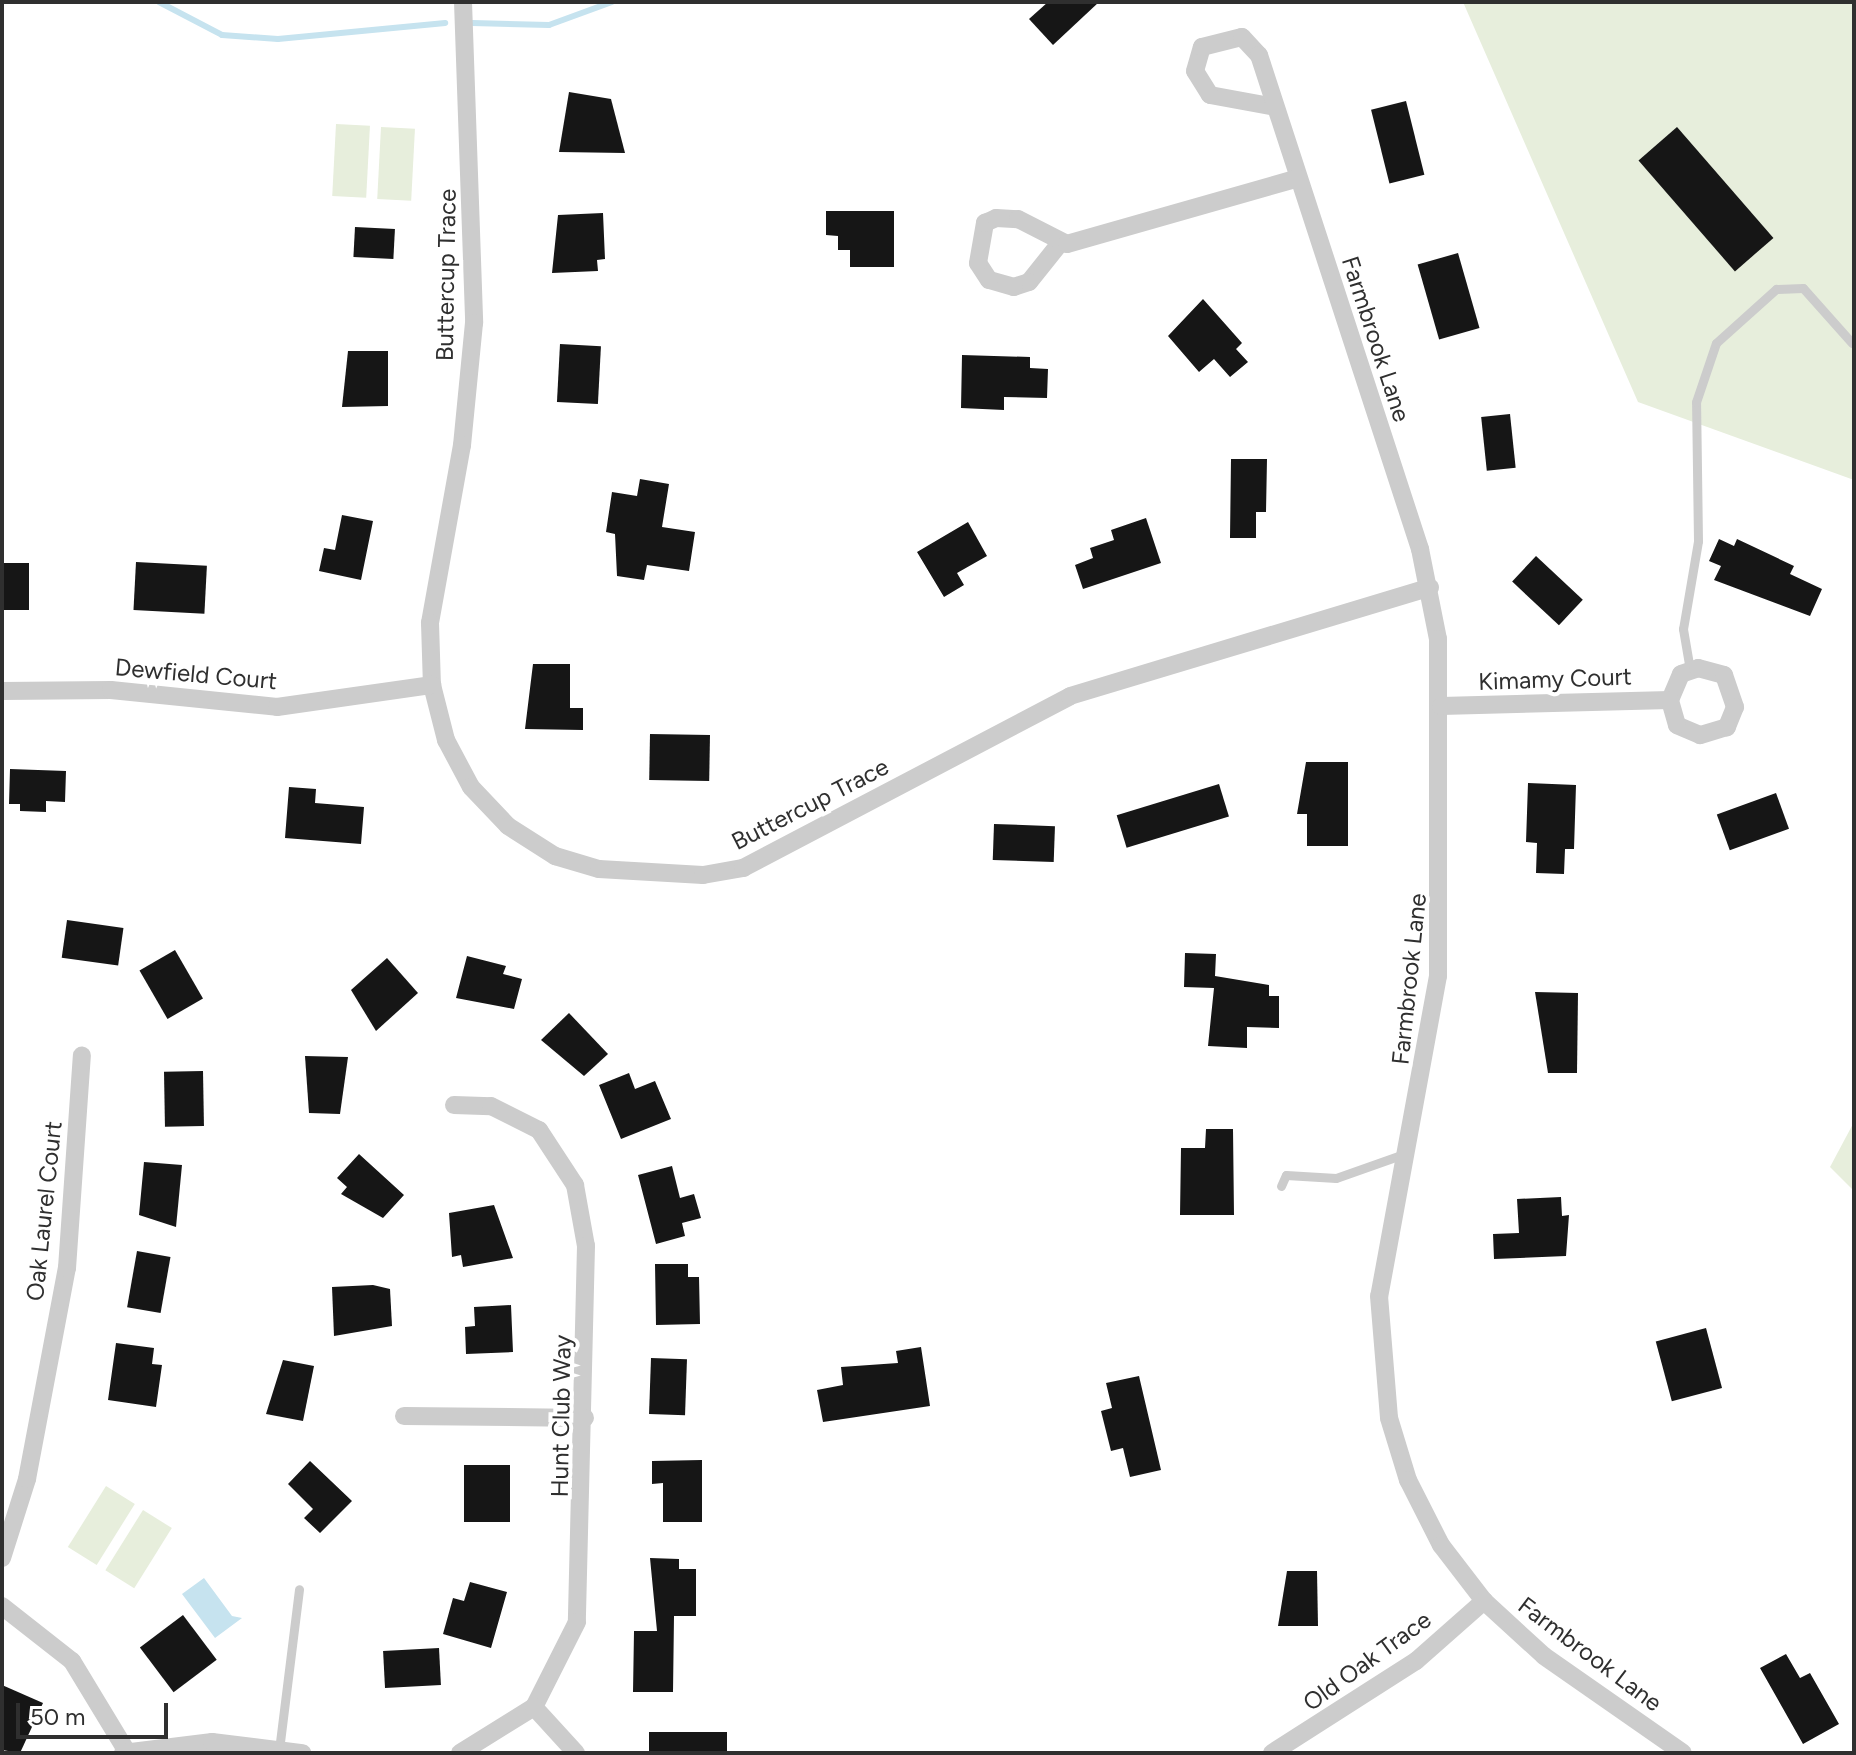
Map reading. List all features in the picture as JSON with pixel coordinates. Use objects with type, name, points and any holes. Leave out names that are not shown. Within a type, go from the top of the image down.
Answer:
[{"type":"street","name":"Buttercup Trace","points":[[463,2],[474,323],[462,445],[430,623],[432,685],[446,740],[471,787],[508,826],[555,856],[599,869],[703,875],[743,868],[1070,696],[1430,587]]},
{"type":"street","name":"Farmbrook Lane","points":[[1270,106],[1210,95],[1195,71],[1202,47],[1221,37],[1255,45],[1270,106],[1298,178],[1430,587],[1441,706],[1438,976],[1379,1296],[1389,1418],[1408,1480],[1441,1545],[1484,1601],[1544,1656],[1683,1753]]},
{"type":"street","points":[[1061,242],[1029,282],[1014,287],[989,280],[978,263],[985,223],[996,218],[1018,219],[1061,242],[1118,234],[1298,178]]},
{"type":"street","points":[[1690,670],[1724,675],[1734,689],[1733,718],[1714,734],[1685,731],[1670,700],[1690,670]]},
{"type":"street","name":"Dewfield Court","points":[[2,691],[111,690],[277,707],[432,685]]},
{"type":"street","name":"Kimamy Court","points":[[1441,706],[1670,700]]},
{"type":"street","name":"Oak Laurel Court","points":[[2,1558],[27,1479],[67,1268],[82,1056]]},
{"type":"street","name":"Hunt Club Way","points":[[454,1105],[491,1106],[526,1119],[575,1185],[586,1246],[582,1598],[568,1648],[534,1707],[460,1753]]},
{"type":"street","points":[[404,1416],[585,1418]]},
{"type":"street","name":"Old Oak Trace","points":[[1272,1753],[1416,1661],[1484,1601]]},
{"type":"street","points":[[2,1606],[72,1661],[125,1752],[212,1742],[302,1753]]},
{"type":"street","points":[[534,1707],[576,1753]]},
{"type":"lane","points":[[1690,670],[1683,629],[1698,541],[1696,402],[1716,343],[1776,289],[1803,288],[1852,343]]},
{"type":"lane","points":[[1281,1186],[1286,1175],[1336,1178],[1407,1153]]},
{"type":"lane","points":[[279,1750],[299,1589]]},
{"type":"green space","points":[[1463,2],[1854,2],[1854,480],[1638,402]]},
{"type":"green space","points":[[336,124],[370,126],[366,198],[332,196]]},
{"type":"green space","points":[[381,127],[415,129],[411,201],[377,199]]},
{"type":"green space","points":[[1854,1122],[1854,1191],[1830,1167]]},
{"type":"green space","points":[[106,1486],[135,1504],[97,1565],[68,1547]]},
{"type":"green space","points":[[143,1510],[172,1528],[134,1588],[105,1570]]},
{"type":"water","points":[[204,1578],[232,1616],[242,1618],[215,1638],[182,1594]]},
{"type":"building","points":[[1048,2],[1099,2],[1053,45],[1029,19]]},
{"type":"building","points":[[569,92],[611,99],[625,153],[559,152]]},
{"type":"building","points":[[1406,101],[1424,175],[1389,183],[1371,110]]},
{"type":"building","points":[[1677,127],[1773,238],[1735,271],[1639,160]]},
{"type":"building","points":[[826,211],[894,211],[894,267],[850,267],[850,250],[838,250],[838,236],[826,235]]},
{"type":"building","points":[[603,213],[605,259],[597,260],[598,271],[552,273],[558,215]]},
{"type":"building","points":[[355,227],[395,229],[393,259],[353,257]]},
{"type":"building","points":[[1458,253],[1479,328],[1439,340],[1418,265]]},
{"type":"building","points":[[1203,299],[1242,343],[1236,349],[1248,362],[1230,377],[1214,359],[1199,372],[1168,336]]},
{"type":"building","points":[[560,344],[601,346],[598,404],[557,402]]},
{"type":"building","points":[[348,351],[388,351],[388,406],[342,407]]},
{"type":"building","points":[[962,355],[1030,357],[1030,368],[1048,369],[1047,398],[1004,397],[1004,410],[961,408]]},
{"type":"building","points":[[1510,414],[1516,468],[1487,471],[1481,417]]},
{"type":"building","points":[[1231,459],[1267,459],[1266,512],[1256,512],[1256,538],[1230,538]]},
{"type":"building","points":[[640,479],[669,484],[662,527],[695,532],[689,571],[647,565],[644,580],[617,576],[615,534],[606,532],[612,492],[637,496]]},
{"type":"building","points":[[342,515],[373,521],[361,580],[319,571],[324,548],[335,550]]},
{"type":"building","points":[[1146,518],[1161,563],[1083,589],[1075,565],[1093,558],[1090,548],[1114,540],[1111,530]]},
{"type":"building","points":[[968,522],[987,556],[957,573],[964,585],[944,597],[917,552]]},
{"type":"building","points":[[1719,539],[1734,546],[1737,539],[1794,566],[1790,574],[1822,589],[1810,616],[1714,580],[1721,566],[1709,561]]},
{"type":"building","points":[[1536,556],[1583,600],[1559,625],[1512,582]]},
{"type":"building","points":[[136,562],[207,566],[204,614],[133,610]]},
{"type":"building","points":[[2,563],[29,563],[29,610],[2,610]]},
{"type":"building","points":[[533,664],[570,664],[570,708],[583,708],[583,730],[525,729]]},
{"type":"building","points":[[650,734],[710,735],[709,781],[649,780]]},
{"type":"building","points":[[1306,762],[1348,762],[1348,846],[1307,846],[1307,814],[1297,814]]},
{"type":"building","points":[[10,769],[66,771],[65,802],[46,801],[46,812],[20,811],[20,804],[9,804]]},
{"type":"building","points":[[1528,783],[1576,785],[1574,849],[1565,849],[1564,874],[1536,873],[1537,843],[1526,842]]},
{"type":"building","points":[[1219,784],[1229,817],[1127,848],[1117,815]]},
{"type":"building","points":[[289,787],[316,789],[315,803],[364,807],[361,844],[285,838]]},
{"type":"building","points":[[1776,793],[1789,829],[1730,850],[1717,815]]},
{"type":"building","points":[[994,824],[1055,826],[1054,862],[993,860]]},
{"type":"building","points":[[67,920],[123,928],[118,966],[62,958]]},
{"type":"building","points":[[175,950],[203,998],[167,1019],[139,970]]},
{"type":"building","points":[[1185,953],[1216,954],[1215,976],[1269,985],[1269,996],[1279,996],[1279,1028],[1247,1027],[1247,1048],[1208,1046],[1214,988],[1184,987]]},
{"type":"building","points":[[467,956],[506,966],[503,974],[522,979],[514,1009],[456,998]]},
{"type":"building","points":[[387,958],[418,993],[376,1031],[351,990]]},
{"type":"building","points":[[1535,992],[1578,993],[1577,1073],[1548,1073]]},
{"type":"building","points":[[569,1013],[608,1054],[584,1076],[541,1040]]},
{"type":"building","points":[[305,1056],[348,1057],[340,1114],[309,1113]]},
{"type":"building","points":[[203,1071],[204,1126],[165,1127],[164,1072]]},
{"type":"building","points":[[629,1073],[635,1089],[655,1081],[671,1119],[621,1139],[599,1085]]},
{"type":"building","points":[[1206,1129],[1233,1129],[1234,1215],[1180,1215],[1181,1148],[1205,1148]]},
{"type":"building","points":[[359,1154],[404,1195],[383,1218],[341,1194],[347,1187],[337,1178]]},
{"type":"building","points":[[144,1162],[182,1165],[176,1227],[139,1215]]},
{"type":"building","points":[[672,1166],[680,1198],[694,1194],[701,1218],[682,1223],[685,1236],[656,1244],[638,1175]]},
{"type":"building","points":[[1561,1197],[1562,1216],[1569,1215],[1566,1256],[1494,1259],[1493,1234],[1519,1233],[1517,1199]]},
{"type":"building","points":[[494,1205],[513,1258],[463,1267],[461,1255],[452,1257],[449,1213]]},
{"type":"building","points":[[137,1251],[170,1257],[161,1313],[127,1307]]},
{"type":"building","points":[[655,1264],[688,1264],[688,1277],[699,1277],[700,1324],[656,1325]]},
{"type":"building","points":[[373,1285],[390,1289],[392,1326],[334,1336],[332,1287]]},
{"type":"building","points":[[511,1305],[513,1352],[466,1354],[465,1327],[475,1326],[474,1307]]},
{"type":"building","points":[[1706,1328],[1722,1388],[1672,1401],[1656,1341]]},
{"type":"building","points":[[116,1343],[154,1348],[152,1364],[162,1365],[156,1407],[108,1400]]},
{"type":"building","points":[[921,1347],[930,1406],[823,1422],[817,1390],[843,1385],[841,1367],[898,1363],[896,1351]]},
{"type":"building","points":[[651,1358],[687,1359],[685,1415],[649,1414]]},
{"type":"building","points":[[283,1360],[314,1366],[303,1421],[266,1414]]},
{"type":"building","points":[[1139,1376],[1161,1470],[1130,1477],[1123,1448],[1111,1451],[1101,1411],[1112,1408],[1106,1383]]},
{"type":"building","points":[[702,1460],[702,1522],[663,1522],[663,1483],[652,1484],[652,1461]]},
{"type":"building","points":[[310,1461],[352,1501],[320,1533],[304,1518],[313,1509],[288,1484]]},
{"type":"building","points":[[464,1465],[510,1465],[510,1522],[464,1522]]},
{"type":"building","points":[[650,1558],[679,1559],[679,1569],[696,1569],[696,1616],[674,1616],[673,1692],[633,1692],[634,1631],[657,1631]]},
{"type":"building","points":[[1287,1571],[1317,1571],[1318,1626],[1278,1626]]},
{"type":"building","points":[[470,1582],[507,1592],[491,1648],[443,1634],[453,1598],[464,1601]]},
{"type":"building","points":[[183,1615],[217,1660],[174,1692],[140,1647]]},
{"type":"building","points":[[439,1648],[441,1685],[385,1688],[383,1651]]},
{"type":"building","points":[[1786,1654],[1800,1678],[1810,1673],[1839,1724],[1803,1744],[1760,1668]]},
{"type":"building","points":[[2,1685],[43,1703],[20,1753],[2,1750]]},
{"type":"building","points":[[649,1732],[727,1732],[727,1753],[649,1753]]},
{"type":"waterway","points":[[159,2],[222,35],[278,39],[445,23]]},
{"type":"waterway","points":[[472,23],[549,25],[612,2]]}]
